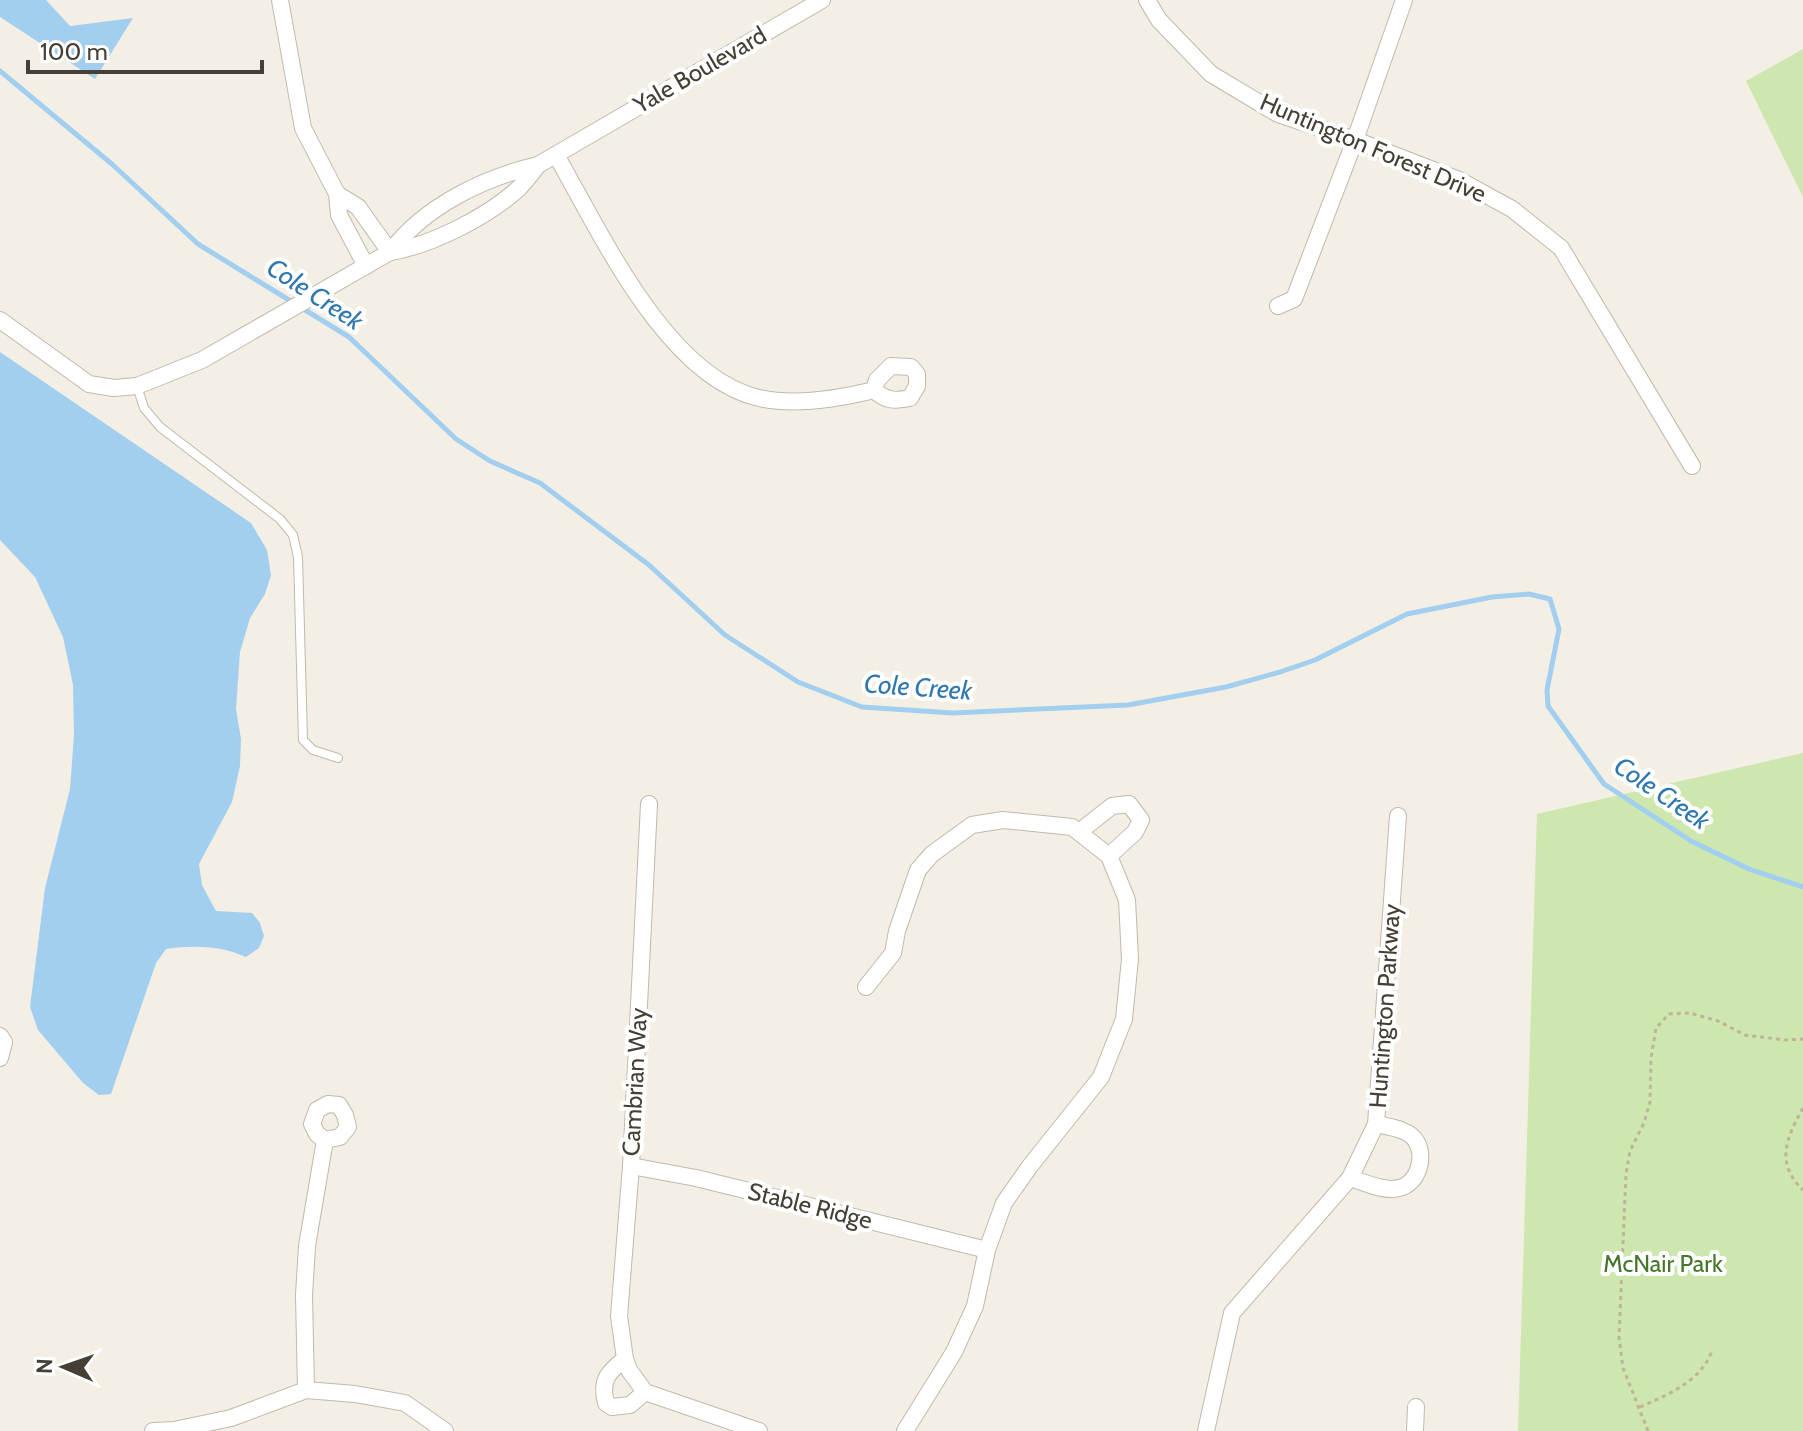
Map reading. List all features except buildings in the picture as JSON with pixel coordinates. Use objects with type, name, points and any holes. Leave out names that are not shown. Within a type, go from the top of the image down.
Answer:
[{"type":"street","points":[[280,0],[303,128],[337,194],[339,215],[366,266]]},
{"type":"street","name":"Yale Boulevard","points":[[538,165],[822,0]]},
{"type":"street","name":"Huntington Forest Drive","points":[[1147,0],[1159,20],[1211,74],[1278,114],[1459,180],[1512,209],[1561,248],[1692,466]]},
{"type":"street","points":[[1278,306],[1294,299],[1404,0]]},
{"type":"street","points":[[556,155],[647,311],[692,359],[719,381],[758,398],[808,401],[874,390]]},
{"type":"street","points":[[390,252],[405,232],[474,186],[510,171],[538,165]]},
{"type":"street","points":[[0,320],[89,384],[114,388],[137,386],[202,360],[390,252],[417,248],[471,221],[518,190],[538,165]]},
{"type":"street","points":[[337,194],[358,207],[390,252]]},
{"type":"street","name":"Cambrian Way","points":[[645,1392],[625,1359],[619,1316],[631,1166],[649,804]]},
{"type":"street","points":[[1079,832],[1112,806],[1129,804],[1141,820],[1135,832],[1109,856]]},
{"type":"street","name":"Huntington Parkway","points":[[1206,1431],[1232,1313],[1350,1178],[1376,1124],[1398,816]]},
{"type":"street","points":[[866,987],[893,953],[897,931],[918,870],[932,854],[972,825],[1003,820],[1072,827],[1109,856],[1127,900],[1130,959],[1124,1019],[1101,1077],[1004,1203],[987,1250],[975,1306],[954,1352],[905,1431]]},
{"type":"street","points":[[0,1036],[4,1042],[0,1058]]},
{"type":"street","points":[[1350,1178],[1378,1187],[1399,1189],[1418,1173],[1420,1156],[1416,1140],[1406,1132],[1376,1124]]},
{"type":"street","points":[[306,1390],[304,1295],[307,1246],[325,1140]]},
{"type":"street","name":"Stable Ridge","points":[[631,1166],[696,1178],[987,1250]]},
{"type":"street","points":[[625,1359],[609,1371],[603,1385],[606,1403],[612,1407],[630,1405],[645,1392],[758,1431]]},
{"type":"street","points":[[153,1431],[174,1430],[231,1418],[306,1390],[355,1394],[405,1403],[445,1431]]},
{"type":"street","points":[[1415,1431],[1416,1407]]},
{"type":"lane","points":[[137,386],[144,408],[160,427],[280,519],[293,535],[302,610],[303,740],[313,750],[338,758]]},
{"type":"path","points":[[1648,1431],[1623,1368],[1619,1337],[1626,1174],[1630,1151],[1650,1102],[1651,1058],[1656,1028],[1669,1014],[1690,1013],[1718,1021],[1745,1035],[1803,1039]]},
{"type":"path","points":[[1803,1108],[1787,1143],[1785,1162],[1791,1179],[1803,1190]]},
{"type":"path","points":[[1640,1407],[1693,1379],[1706,1367],[1712,1351]]},
{"type":"green space","points":[[1803,49],[1803,197],[1746,81]]},
{"type":"green space","name":"McNair Park","points":[[1803,753],[1803,1431],[1518,1431],[1537,814]]},
{"type":"water","points":[[0,0],[46,0],[70,26],[133,18],[95,79],[0,17]]},
{"type":"water","points":[[0,352],[251,523],[267,550],[271,575],[265,594],[250,618],[240,652],[236,709],[241,739],[240,766],[232,802],[199,864],[202,885],[216,911],[252,913],[260,923],[264,936],[259,948],[246,957],[207,947],[166,949],[156,963],[111,1094],[99,1095],[83,1083],[38,1030],[30,1007],[45,888],[70,789],[74,735],[73,685],[63,637],[35,577],[0,540]]},
{"type":"waterway","name":"Cole Creek","points":[[0,71],[113,165],[198,244],[349,337],[456,439],[490,461],[540,483],[649,565],[725,635],[798,682],[862,707],[953,713],[1128,705],[1226,687],[1280,672],[1315,660],[1407,614],[1492,597],[1529,594],[1550,599],[1559,629],[1547,690],[1548,706],[1604,784],[1691,841],[1749,869],[1803,887]]}]
